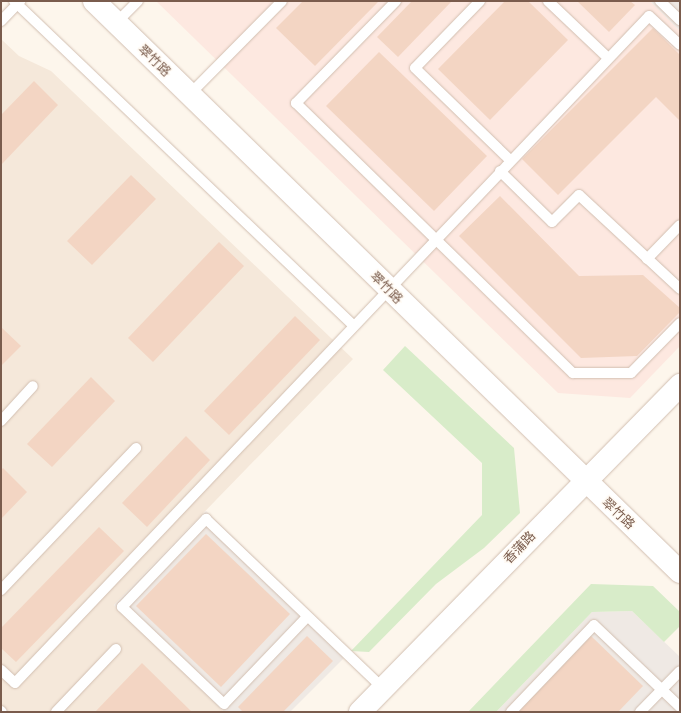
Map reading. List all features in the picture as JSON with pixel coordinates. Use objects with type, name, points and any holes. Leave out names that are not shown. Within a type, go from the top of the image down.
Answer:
[{"type":"street","name":"翠竹路","points":[[94,1],[585,482],[680,572]]},
{"type":"street","name":"香蒲路","points":[[360,712],[680,385]]},
{"type":"lane","points":[[116,23],[138,1]]},
{"type":"lane","points":[[189,95],[282,1]]},
{"type":"lane","points":[[396,1],[296,103],[573,373],[631,373],[680,322]]},
{"type":"lane","points":[[480,1],[415,68],[510,160]]},
{"type":"lane","points":[[548,1],[608,58]]},
{"type":"lane","points":[[660,1],[680,20]]},
{"type":"lane","points":[[1,21],[17,2],[353,325]]},
{"type":"lane","points":[[1,670],[15,683],[387,289],[648,16],[680,46]]},
{"type":"lane","points":[[500,171],[552,222],[579,195],[680,289]]},
{"type":"lane","points":[[647,258],[680,225]]},
{"type":"lane","points":[[1,421],[33,386]]},
{"type":"lane","points":[[1,590],[136,448]]},
{"type":"lane","points":[[307,617],[224,704],[122,607],[206,519],[383,688]]},
{"type":"lane","points":[[511,712],[594,625],[680,707]]},
{"type":"lane","points":[[56,712],[116,649]]},
{"type":"lane","points":[[640,712],[680,671]]},
{"type":"shaded area","points":[[650,1],[680,31],[680,346],[630,398],[558,393],[157,2]]},
{"type":"shaded area","points":[[650,1],[680,1],[680,31]]},
{"type":"shaded area","points":[[1,39],[19,56],[51,71],[353,359],[114,605],[224,712],[1,712]]},
{"type":"shaded area","points":[[206,511],[351,651],[290,712],[224,712],[114,605]]},
{"type":"shaded area","points":[[632,611],[680,657],[680,712],[496,712],[592,612]]},
{"type":"green space","points":[[405,346],[514,448],[520,513],[484,548],[436,584],[369,652],[351,651],[482,515],[482,463],[383,370]]},
{"type":"green space","points":[[591,584],[653,586],[680,612],[680,626],[664,642],[632,611],[592,612],[496,712],[468,712]]},
{"type":"building","points":[[303,1],[379,1],[315,66],[276,28]]},
{"type":"building","points":[[412,1],[452,1],[398,57],[377,37]]},
{"type":"building","points":[[505,1],[528,1],[568,40],[490,120],[438,69]]},
{"type":"building","points":[[577,1],[630,1],[635,5],[609,32]]},
{"type":"building","points":[[653,28],[680,55],[680,121],[656,97],[558,195],[522,159]]},
{"type":"building","points":[[379,52],[487,156],[434,211],[326,106]]},
{"type":"building","points":[[34,81],[58,105],[1,165],[1,115]]},
{"type":"building","points":[[131,175],[156,199],[92,265],[67,241]]},
{"type":"building","points":[[500,196],[579,276],[643,275],[680,308],[680,312],[637,356],[581,358],[459,236]]},
{"type":"building","points":[[219,242],[244,266],[153,362],[128,338]]},
{"type":"building","points":[[295,316],[320,340],[229,435],[204,411]]},
{"type":"building","points":[[1,327],[21,346],[1,366]]},
{"type":"building","points":[[91,377],[115,401],[52,467],[27,444]]},
{"type":"building","points":[[186,436],[210,460],[147,527],[122,503]]},
{"type":"building","points":[[3,468],[27,492],[1,519],[1,470]]},
{"type":"building","points":[[99,527],[124,551],[16,662],[1,648],[1,628]]},
{"type":"building","points":[[206,534],[290,614],[221,687],[136,606]]},
{"type":"building","points":[[307,636],[333,661],[283,712],[243,712],[238,707]]},
{"type":"building","points":[[591,636],[643,686],[618,712],[518,712]]},
{"type":"building","points":[[142,663],[192,712],[95,712]]}]
